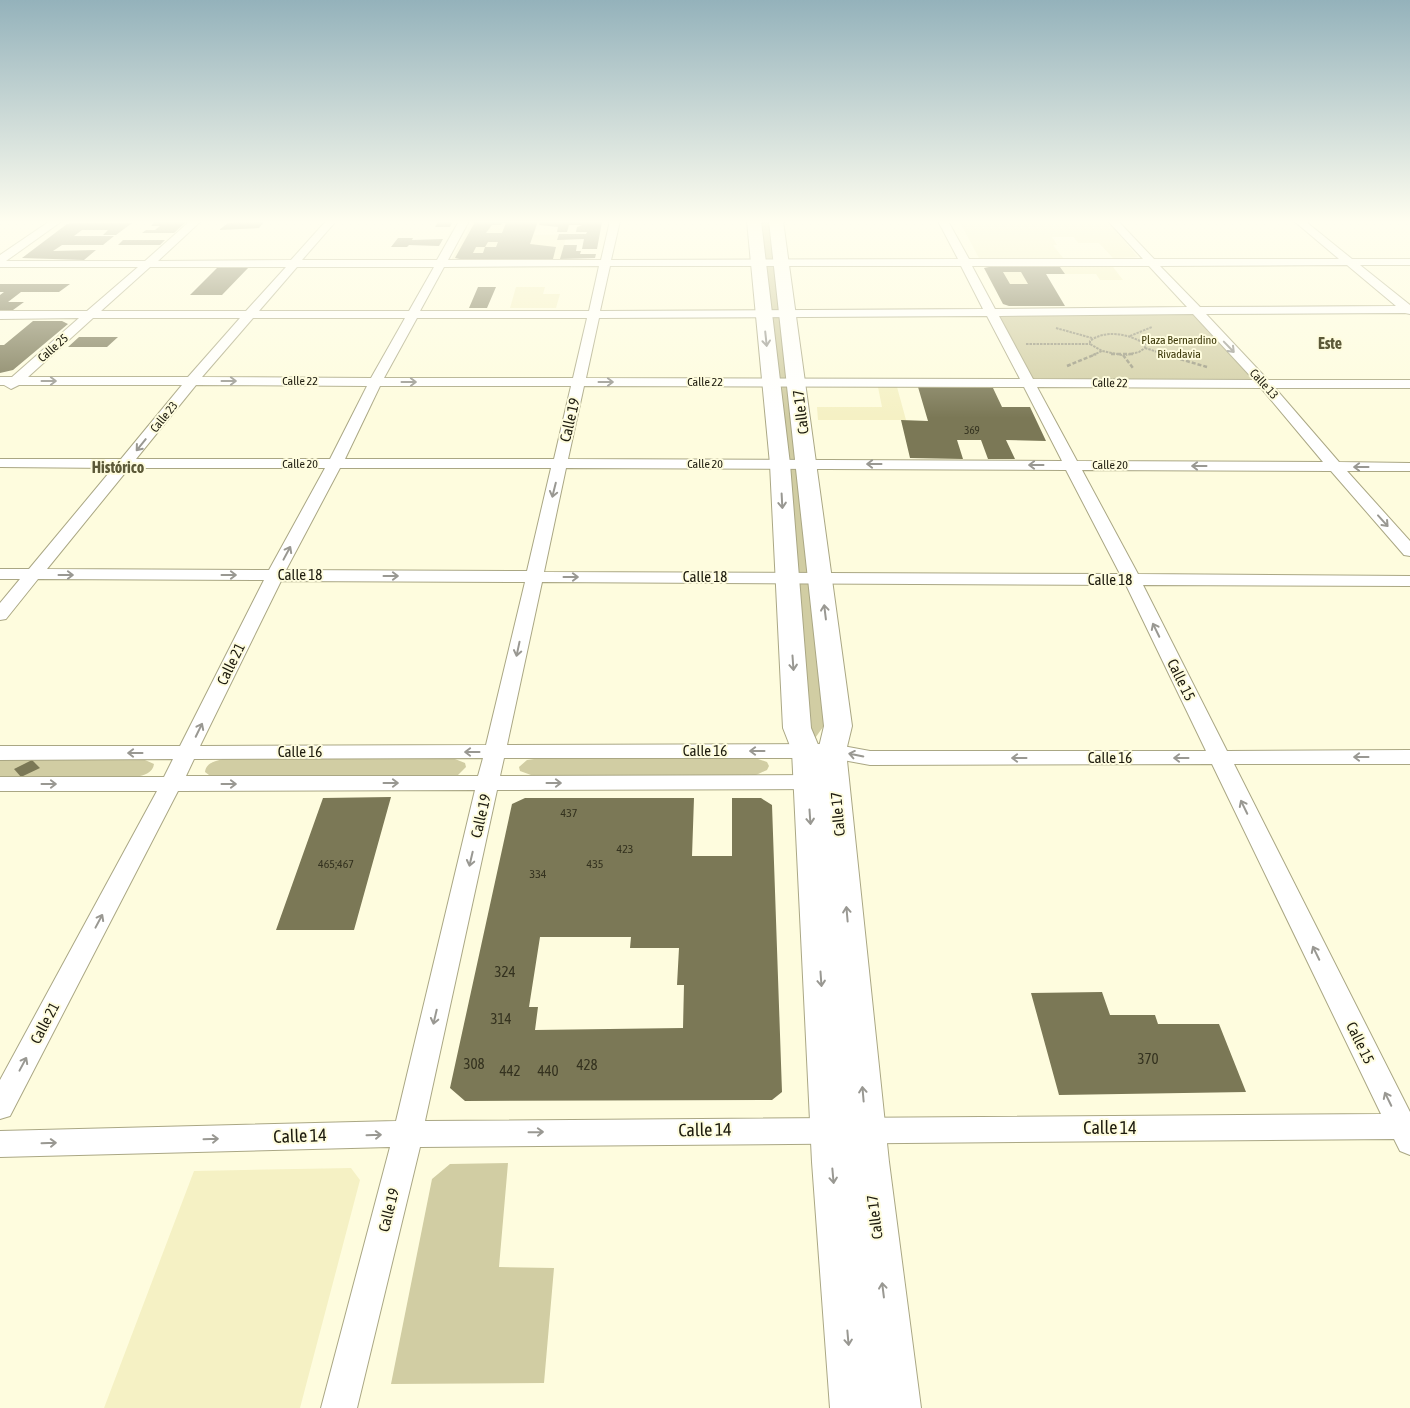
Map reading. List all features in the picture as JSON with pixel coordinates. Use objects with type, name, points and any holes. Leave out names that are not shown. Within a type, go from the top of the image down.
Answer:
[{"type":"main road","name":"Calle 17","points":[[761,287],[780,464],[797,728],[820,766],[848,1129],[854,1408]]},
{"type":"main road","name":"Calle 17","points":[[784,287],[838,726],[820,766]]},
{"type":"main road","name":"Calle 17","points":[[848,1129],[897,1408]]},
{"type":"street","name":"Calle 25","points":[[0,394],[123,287]]},
{"type":"street","name":"Calle 23","points":[[0,615],[193,380],[276,287]]},
{"type":"street","name":"Calle 21","points":[[0,1107],[172,784],[275,575],[335,464],[376,382],[429,287]]},
{"type":"street","name":"Calle 19","points":[[339,1408],[408,1134],[496,752],[533,577],[601,287]]},
{"type":"street","name":"Calle 15","points":[[977,287],[1132,580],[1219,758],[1407,1131]]},
{"type":"street","name":"Calle 13","points":[[1172,287],[1265,384],[1335,467],[1410,550]]},
{"type":"street","points":[[1380,287],[1409,310]]},
{"type":"street","points":[[0,315],[763,314],[990,311],[1409,310]]},
{"type":"street","name":"Calle 22","points":[[0,381],[1410,384]]},
{"type":"street","name":"Calle 20","points":[[0,463],[1410,467]]},
{"type":"street","name":"Calle 18","points":[[0,574],[1410,581]]},
{"type":"street","name":"Calle 16","points":[[0,753],[496,752],[820,766]]},
{"type":"street","name":"Calle 16","points":[[0,784],[489,783],[820,766],[870,758],[1410,757]]},
{"type":"street","name":"Calle 14","points":[[0,1144],[408,1134],[848,1129],[1407,1131]]},
{"type":"path","points":[[1090,344],[1092,338],[1111,334],[1129,336],[1144,344],[1226,344]]},
{"type":"path","points":[[1009,344],[1090,344],[1103,351],[1123,354],[1143,351],[1145,348],[1144,344]]},
{"type":"shaded area","points":[[516,287],[545,287],[543,294],[560,294],[556,308],[510,308]]},
{"type":"shaded area","points":[[996,287],[1032,287],[1009,306]]},
{"type":"shaded area","points":[[878,387],[897,387],[906,420],[818,420],[817,407],[882,407]]},
{"type":"shaded area","points":[[351,1168],[360,1180],[300,1408],[104,1408],[194,1171]]},
{"type":"green space","points":[[762,287],[779,287],[828,720],[813,741],[806,720]]},
{"type":"green space","name":"Plaza Bernardino Rivadavia","points":[[1195,310],[1265,384],[1029,382],[990,311]]},
{"type":"green space","points":[[755,758],[767,762],[769,766],[767,770],[756,775],[531,775],[520,771],[519,767],[527,760],[534,759]]},
{"type":"green space","points":[[223,759],[455,759],[465,763],[466,767],[458,775],[451,776],[215,776],[205,772],[209,764]]},
{"type":"green space","points":[[0,760],[145,760],[154,764],[150,772],[136,777],[0,777]]},
{"type":"green space","points":[[508,1163],[499,1267],[554,1268],[544,1383],[391,1384],[432,1179],[450,1164]]},
{"type":"building","points":[[0,287],[66,287],[59,292],[21,292],[8,302],[24,302],[13,310],[0,310],[0,295],[4,292],[0,292]]},
{"type":"building","points":[[198,287],[230,287],[222,295],[190,295]]},
{"type":"building","points":[[478,287],[496,287],[487,308],[469,308]]},
{"type":"building","points":[[994,287],[1054,287],[1065,306],[1009,306],[1003,304]]},
{"type":"building","points":[[33,321],[62,321],[68,324],[13,370],[0,373],[0,345],[4,345]]},
{"type":"building","points":[[79,337],[118,337],[107,347],[68,347]]},
{"type":"building","points":[[918,387],[993,388],[1002,407],[1030,407],[1046,441],[1006,440],[1015,459],[988,459],[981,440],[957,440],[963,459],[910,458],[901,420],[928,421]]},
{"type":"building","points":[[32,760],[40,768],[21,777],[14,769]]},
{"type":"building","points":[[391,797],[354,930],[276,930],[323,798]]},
{"type":"building","points":[[525,798],[694,798],[692,856],[732,856],[732,798],[761,798],[772,805],[782,1092],[772,1100],[465,1101],[450,1088],[512,804]],"holes":[[[540,937],[631,937],[630,948],[679,948],[677,985],[684,985],[683,1028],[535,1030],[538,1007],[529,1007]]]},
{"type":"building","points":[[1102,992],[1110,1015],[1155,1015],[1158,1024],[1219,1024],[1246,1092],[1059,1095],[1031,993]]},
{"type":"district","name":"Este","points":[[1330,343]]},
{"type":"district","name":"Histórico","points":[[118,467]]}]
